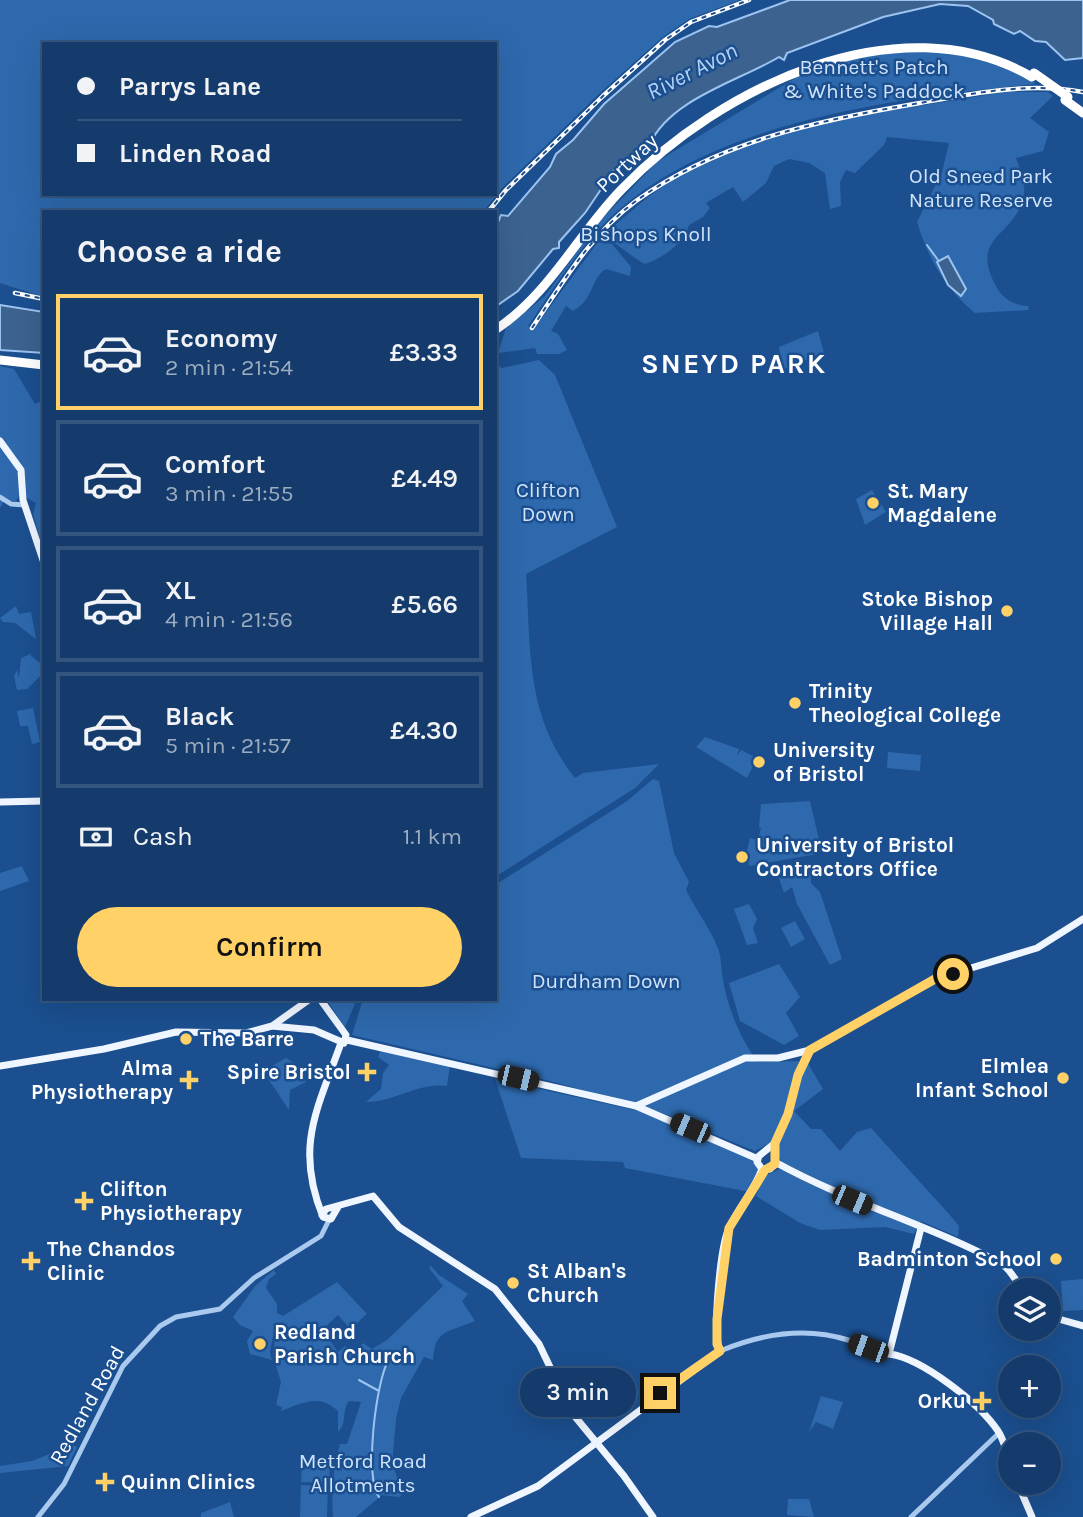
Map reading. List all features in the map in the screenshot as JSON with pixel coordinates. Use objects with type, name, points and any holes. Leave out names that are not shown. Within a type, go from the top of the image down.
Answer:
[{"type":"highway","name":"Portway","points":[[497,329],[528,306],[603,209],[647,165],[735,102],[816,63],[859,47],[886,42],[926,41],[986,50],[1033,75],[1083,110]]},
{"type":"highway","points":[[0,360],[42,366]]},
{"type":"main road","points":[[0,441],[21,470],[22,503],[42,558]]},
{"type":"main road","points":[[0,802],[42,801]]},
{"type":"main road","points":[[640,1106],[745,1058],[778,1058],[810,1050],[935,979],[1038,946],[1083,919]]},
{"type":"main road","points":[[298,1009],[300,1001]]},
{"type":"main road","points":[[272,1026],[308,1001]]},
{"type":"main road","points":[[321,1001],[344,1042],[315,1112],[309,1141],[327,1212],[373,1196],[399,1227],[495,1289],[539,1344],[572,1413],[653,1517]]},
{"type":"main road","points":[[287,1016],[285,1021],[288,1027]]},
{"type":"main road","points":[[327,1035],[335,1031],[335,1023]]},
{"type":"main road","points":[[0,1066],[104,1049],[176,1032],[227,1035],[272,1026],[327,1035],[344,1042],[640,1106],[740,1150],[768,1158],[801,1176],[999,1264],[1013,1278]]},
{"type":"main road","points":[[471,1517],[519,1497],[720,1351],[717,1344],[717,1319],[727,1234],[758,1180],[775,1143],[788,1114],[798,1075],[810,1050]]},
{"type":"main road","points":[[763,1169],[768,1158]]},
{"type":"main road","points":[[925,1230],[889,1354],[953,1388],[998,1432]]},
{"type":"main road","points":[[1061,1320],[1083,1326]]},
{"type":"main road","points":[[1023,1495],[1032,1517]]},
{"type":"street","points":[[0,497],[11,504],[22,503]]},
{"type":"street","name":"Redland Road","points":[[38,1517],[64,1484],[121,1371],[136,1349],[172,1318],[220,1309],[254,1278],[317,1239],[327,1212]]},
{"type":"street","points":[[720,1351],[760,1336],[794,1332],[842,1338],[889,1354]]},
{"type":"street","points":[[911,1517],[998,1434]]},
{"type":"green space","points":[[0,0],[740,0],[689,19],[663,37],[600,93],[497,194],[497,42],[42,42],[42,196],[496,196],[485,210],[42,210],[42,296],[0,283]]},
{"type":"green space","name":"Bennett's Patch & White's Paddock","points":[[898,49],[964,54],[1028,77],[1036,84],[926,97],[809,120],[752,137],[699,159],[650,186],[608,220],[556,285],[528,326],[533,330],[598,242],[612,244],[631,267],[630,276],[606,269],[597,277],[589,295],[580,306],[573,311],[566,306],[551,331],[558,334],[567,350],[559,354],[537,354],[535,348],[498,353],[506,328],[545,296],[599,222],[658,161],[797,77],[830,62]]},
{"type":"green space","points":[[1003,92],[1048,92],[1053,96],[1030,118],[1049,132],[1043,151],[1016,158],[1024,183],[1023,199],[1018,212],[990,247],[987,258],[989,271],[1000,292],[1010,301],[1028,306],[1029,310],[975,313],[955,294],[933,261],[917,222],[942,172],[949,143],[887,137],[884,145],[855,173],[846,170],[840,182],[841,206],[830,209],[825,173],[809,163],[789,159],[774,166],[766,183],[743,202],[733,187],[706,203],[710,208],[703,217],[689,225],[678,244],[645,264],[601,237],[640,204],[682,174],[757,141],[838,120]]},
{"type":"green space","points":[[818,331],[824,353],[782,370],[779,347]]},
{"type":"green space","name":"Clifton Down","points":[[539,360],[555,375],[617,527],[526,574],[534,681],[547,730],[575,778],[583,773],[659,764],[635,788],[497,876],[497,364],[502,368]]},
{"type":"green space","points":[[0,366],[14,369],[35,404],[42,401],[42,545],[33,514],[36,503],[20,494],[16,501],[4,501],[0,508]]},
{"type":"green space","points":[[872,490],[886,512],[865,525],[856,499]]},
{"type":"green space","points":[[16,606],[19,614],[31,612],[36,639],[15,623],[3,622],[0,618]]},
{"type":"green space","points":[[38,651],[30,655],[40,663],[42,674],[27,689],[17,690],[14,676],[17,670],[19,678],[21,658]]},
{"type":"green space","points":[[33,708],[40,742],[32,744],[28,726],[20,726],[17,711]]},
{"type":"green space","points":[[705,737],[739,749],[737,756],[741,750],[757,758],[747,778],[696,747]]},
{"type":"green space","points":[[888,752],[921,755],[920,771],[887,768]]},
{"type":"green space","name":"Durdham Down","points":[[653,779],[659,781],[674,853],[689,882],[686,890],[719,951],[724,985],[739,1031],[758,1062],[799,1061],[788,1103],[793,1109],[802,1069],[807,1062],[823,1089],[794,1111],[811,1129],[821,1129],[840,1151],[857,1132],[871,1128],[959,1226],[958,1237],[921,1221],[914,1234],[885,1227],[820,1230],[800,1223],[756,1196],[764,1176],[778,1170],[782,1163],[777,1151],[779,1145],[773,1141],[755,1151],[649,1108],[546,1080],[352,1035],[362,1001],[497,1001],[497,884],[627,801]]},
{"type":"green space","points":[[810,801],[819,840],[815,845],[817,854],[749,866],[747,851],[750,838],[758,840],[761,804]]},
{"type":"green space","points":[[22,866],[29,881],[0,891],[0,873]]},
{"type":"green space","points":[[794,866],[811,867],[811,883],[820,892],[842,959],[830,965],[797,904],[792,887],[784,893],[779,878],[793,877]]},
{"type":"green space","points":[[749,904],[757,919],[753,928],[758,943],[747,945],[734,909]]},
{"type":"green space","points":[[795,921],[805,939],[791,947],[781,928]]},
{"type":"green space","points":[[779,964],[800,997],[786,1013],[799,1036],[784,1045],[740,1021],[729,983]]},
{"type":"green space","points":[[327,1001],[356,1001],[344,1026]]},
{"type":"green space","points":[[380,1051],[450,1066],[447,1086],[427,1087],[387,1099],[366,1102],[381,1089],[383,1073],[389,1065],[378,1057]]},
{"type":"green space","points":[[286,1058],[299,1066],[306,1082],[290,1090],[289,1110],[263,1071]]},
{"type":"green space","points":[[495,1079],[639,1111],[755,1158],[761,1172],[750,1192],[625,1168],[623,1162],[521,1158]]},
{"type":"green space","name":"Metford Road Allotments","points":[[431,1266],[439,1275],[468,1294],[462,1301],[475,1321],[450,1330],[440,1337],[433,1360],[424,1357],[401,1398],[396,1419],[392,1465],[404,1493],[399,1497],[382,1495],[356,1517],[333,1517],[333,1480],[340,1444],[347,1444],[361,1402],[349,1401],[343,1425],[338,1432],[338,1411],[324,1402],[310,1401],[281,1411],[282,1407],[276,1405],[281,1382],[273,1357],[276,1329],[282,1324],[275,1326],[270,1352],[272,1360],[250,1354],[247,1341],[253,1331],[240,1325],[233,1317],[255,1286],[274,1270],[276,1274],[269,1279],[266,1288],[277,1304],[277,1313],[283,1316],[337,1282],[367,1314],[350,1329],[338,1315],[322,1330],[338,1352],[345,1346],[353,1354],[363,1343],[372,1349],[387,1340],[443,1286],[429,1268]]},
{"type":"green space","points":[[1083,1279],[1083,1310],[1063,1311],[1061,1281]]},
{"type":"green space","points":[[821,1396],[843,1402],[833,1429],[816,1422],[809,1432]]},
{"type":"green space","points":[[72,1445],[77,1447],[68,1466],[0,1473],[0,1466],[32,1461]]},
{"type":"green space","points":[[302,1464],[330,1465],[329,1483],[301,1482]]},
{"type":"green space","points":[[301,1485],[328,1486],[327,1517],[300,1517]]},
{"type":"green space","points":[[788,1499],[809,1499],[814,1517],[787,1515]]},
{"type":"green space","points":[[230,1502],[234,1517],[201,1517],[201,1513]]},
{"type":"water","name":"River Avon","points":[[790,0],[1083,0],[1083,58],[1065,60],[1046,42],[1035,41],[1020,31],[1014,34],[968,6],[940,4],[883,17],[787,53],[784,60],[779,57],[708,92],[673,115],[660,128],[650,144],[640,145],[624,166],[614,170],[585,213],[559,242],[559,248],[553,249],[518,291],[497,306],[497,225],[501,215],[508,216],[550,167],[556,154],[573,140],[604,104],[675,42],[709,26],[717,27]]},
{"type":"water","points":[[948,256],[966,289],[961,296],[948,285],[937,262]]},
{"type":"water","points":[[0,305],[42,312],[42,353],[0,350]]},
{"type":"waterway","points":[[927,245],[938,260]]},
{"type":"waterway","points":[[379,1497],[372,1471],[373,1430],[379,1389],[388,1361]]},
{"type":"waterway","points":[[359,1380],[379,1391]]},
{"type":"railway","points":[[490,210],[506,190],[665,40],[691,22],[749,0]]},
{"type":"railway","points":[[532,328],[591,244],[620,214],[668,180],[736,148],[845,117],[961,96],[1021,88],[1083,92]]},
{"type":"railway","points":[[15,293],[42,299]]},
{"type":"place","name":"St. Mary Magdalene","points":[[873,503]]},
{"type":"place","name":"Stoke Bishop Village Hall","points":[[1007,611]]},
{"type":"place","name":"Trinity Theological College","points":[[795,703]]},
{"type":"place","name":"University of Bristol","points":[[759,762]]},
{"type":"place","name":"University of Bristol Contractors Office","points":[[742,857]]},
{"type":"place","name":"The Barre","points":[[186,1039]]},
{"type":"place","name":"Spire Bristol","points":[[367,1072]]},
{"type":"place","name":"Elmlea Infant School","points":[[1063,1078]]},
{"type":"place","name":"Alma Physiotherapy","points":[[189,1080]]},
{"type":"place","name":"Clifton Physiotherapy","points":[[84,1201]]},
{"type":"place","name":"Badminton School","points":[[1056,1259]]},
{"type":"place","name":"The Chandos Clinic","points":[[31,1261]]},
{"type":"place","name":"St Alban's Church","points":[[513,1283]]},
{"type":"place","name":"Redland Parish Church","points":[[260,1344]]},
{"type":"place","name":"Orku","points":[[982,1401]]},
{"type":"place","name":"Quinn Clinics","points":[[105,1482]]},
{"type":"district","name":"SNEYD PARK","points":[[734,363]]},
{"type":"route","points":[[660,1393],[720,1351],[717,1344],[717,1319],[729,1228],[765,1170],[775,1164],[775,1143],[788,1114],[802,1063],[810,1050],[903,996],[935,979],[953,974]]},
{"type":"park label","name":"Old Sneed Park Nature Reserve","points":[[981,188]]},
{"type":"park label","name":"Bishops Knoll","points":[[646,234]]}]
